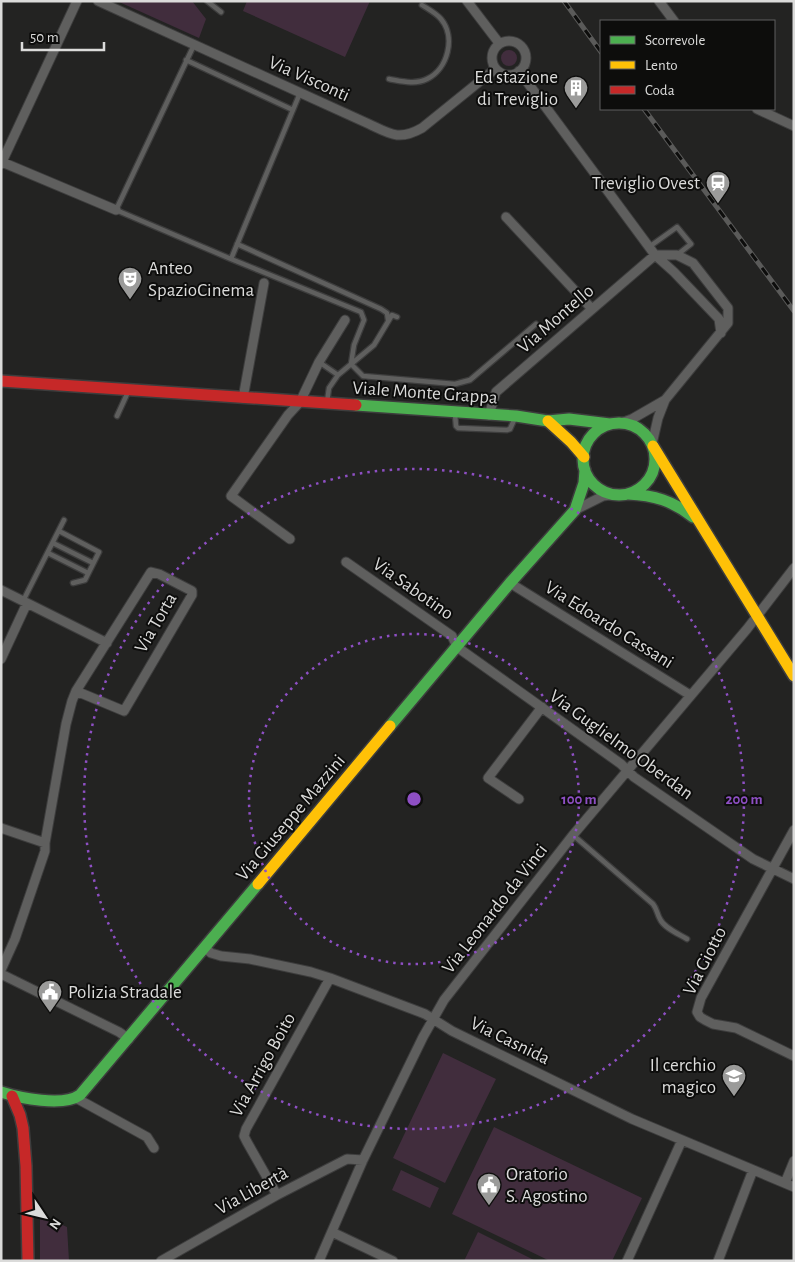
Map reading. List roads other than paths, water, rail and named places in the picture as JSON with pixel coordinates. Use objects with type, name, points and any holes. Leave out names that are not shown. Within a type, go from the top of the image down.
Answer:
[{"type":"main road","name":"Viale Monte Grappa","points":[[1,382],[489,414],[548,421],[569,419],[616,423]]},
{"type":"main road","points":[[548,421],[584,457]]},
{"type":"main road","points":[[699,522],[682,507],[669,500],[652,494],[607,492],[597,486],[589,478],[585,470],[584,457],[591,436],[598,430],[616,423],[638,428],[647,436],[794,676]]},
{"type":"main road","points":[[623,494],[637,490],[646,483],[652,474],[655,463],[653,445]]},
{"type":"main road","name":"Via Giuseppe Mazzini","points":[[76,1098],[129,1039],[510,583],[575,510],[584,483],[585,470]]},
{"type":"main road","points":[[6,1094],[60,1100],[76,1098]]},
{"type":"main road","points":[[6,1094],[20,1115],[23,1128],[26,1166],[28,1261]]},
{"type":"street","points":[[77,1],[2,163],[116,210]]},
{"type":"street","name":"Via Visconti","points":[[98,1],[387,132],[398,135],[409,135],[422,128],[495,69]]},
{"type":"street","points":[[466,1],[499,43]]},
{"type":"street","points":[[658,1],[673,20]]},
{"type":"street","points":[[510,40],[517,42],[522,47],[526,61],[519,71],[506,75],[495,69],[491,56],[493,49],[499,43],[510,40]]},
{"type":"street","points":[[519,71],[652,251],[719,319],[722,332]]},
{"type":"street","points":[[759,110],[794,126]]},
{"type":"street","points":[[506,216],[592,309]]},
{"type":"street","points":[[652,251],[677,255],[693,263],[728,308],[728,323],[722,332],[665,400],[658,418],[653,445]]},
{"type":"street","name":"Via Montello","points":[[489,414],[496,392],[592,309],[652,251]]},
{"type":"street","points":[[674,272],[675,265],[680,260],[687,259]]},
{"type":"street","points":[[243,398],[264,283]]},
{"type":"street","points":[[290,539],[231,496],[288,415],[300,402],[319,362],[346,320]]},
{"type":"street","points":[[616,423],[632,419],[665,400]]},
{"type":"street","name":"Via Giuseppe Mazzini","points":[[575,510],[603,496],[623,494]]},
{"type":"street","name":"Via Sabotino","points":[[346,562],[452,636],[458,647]]},
{"type":"street","name":"Via Leonardo da Vinci","points":[[319,1261],[363,1160],[432,1019],[444,1000],[573,836],[747,629],[794,568]]},
{"type":"street","name":"Via Torta","points":[[1,972],[15,939],[46,851],[45,843],[66,724],[76,691],[151,572],[159,574],[192,591],[188,602],[124,711],[76,691]]},
{"type":"street","name":"Via Edoardo Cassani","points":[[510,583],[690,695]]},
{"type":"street","points":[[1,590],[108,643]]},
{"type":"street","points":[[1,660],[25,602]]},
{"type":"street","name":"Via Guglielmo Oberdan","points":[[458,647],[621,764],[634,777],[753,859],[794,879]]},
{"type":"street","points":[[519,799],[488,778],[542,707]]},
{"type":"street","points":[[1,828],[45,843]]},
{"type":"street","name":"Via Giotto","points":[[794,830],[698,1006],[700,1017],[705,1020],[713,1024],[736,1028],[794,1056]]},
{"type":"street","name":"Via Casnida","points":[[205,948],[211,953],[221,956],[250,959],[311,972],[424,1014],[632,1119],[794,1187]]},
{"type":"street","points":[[1,972],[119,1032],[129,1039]]},
{"type":"street","name":"Via Arrigo Boito","points":[[277,1195],[244,1136],[246,1129],[330,978]]},
{"type":"street","points":[[76,1098],[147,1137],[154,1148]]},
{"type":"street","points":[[627,1261],[682,1140]]},
{"type":"street","name":"Via Libertà","points":[[160,1261],[277,1195],[347,1159],[363,1160]]},
{"type":"street","points":[[785,1183],[794,1161]]},
{"type":"street","points":[[718,1261],[753,1170]]},
{"type":"street","points":[[332,1232],[393,1261]]},
{"type":"lane","points":[[207,1],[221,12]]},
{"type":"lane","points":[[389,79],[409,83],[427,79],[439,70],[446,59],[449,44],[448,32],[441,19],[422,5]]},
{"type":"lane","points":[[194,45],[116,210],[361,312],[364,320],[354,345],[351,364]]},
{"type":"lane","points":[[186,60],[293,110]]},
{"type":"lane","points":[[231,259],[300,93]]},
{"type":"lane","points":[[652,251],[677,227],[692,244],[677,255]]},
{"type":"lane","points":[[237,244],[382,309],[387,313],[388,320]]},
{"type":"lane","points":[[327,404],[329,388],[338,375],[374,345],[392,315],[397,317]]},
{"type":"lane","points":[[351,364],[363,376],[455,384],[470,380],[536,324]]},
{"type":"lane","points":[[319,362],[338,375]]},
{"type":"lane","points":[[117,416],[128,390]]},
{"type":"lane","points":[[455,413],[456,426],[458,428],[507,430],[510,429],[516,416]]},
{"type":"lane","points":[[25,602],[64,520]]},
{"type":"lane","points":[[59,531],[99,552],[85,580],[72,583]]},
{"type":"lane","points":[[53,543],[93,563]]},
{"type":"lane","points":[[48,553],[88,573]]},
{"type":"lane","points":[[573,836],[653,904],[657,909],[660,921],[664,925],[687,938]]},
{"type":"railway","points":[[564,1],[600,51]]},
{"type":"railway","points":[[645,110],[794,311]]},
{"type":"place","name":"Ed stazione di Treviglio","points":[[576,109]]},
{"type":"place","name":"Treviglio Ovest","points":[[718,204]]},
{"type":"place","name":"Anteo SpazioCinema","points":[[130,300]]},
{"type":"place","name":"Polizia Stradale","points":[[50,1013]]},
{"type":"place","name":"Il cerchio magico","points":[[734,1097]]},
{"type":"place","name":"Oratorio S. Agostino","points":[[489,1206]]}]
